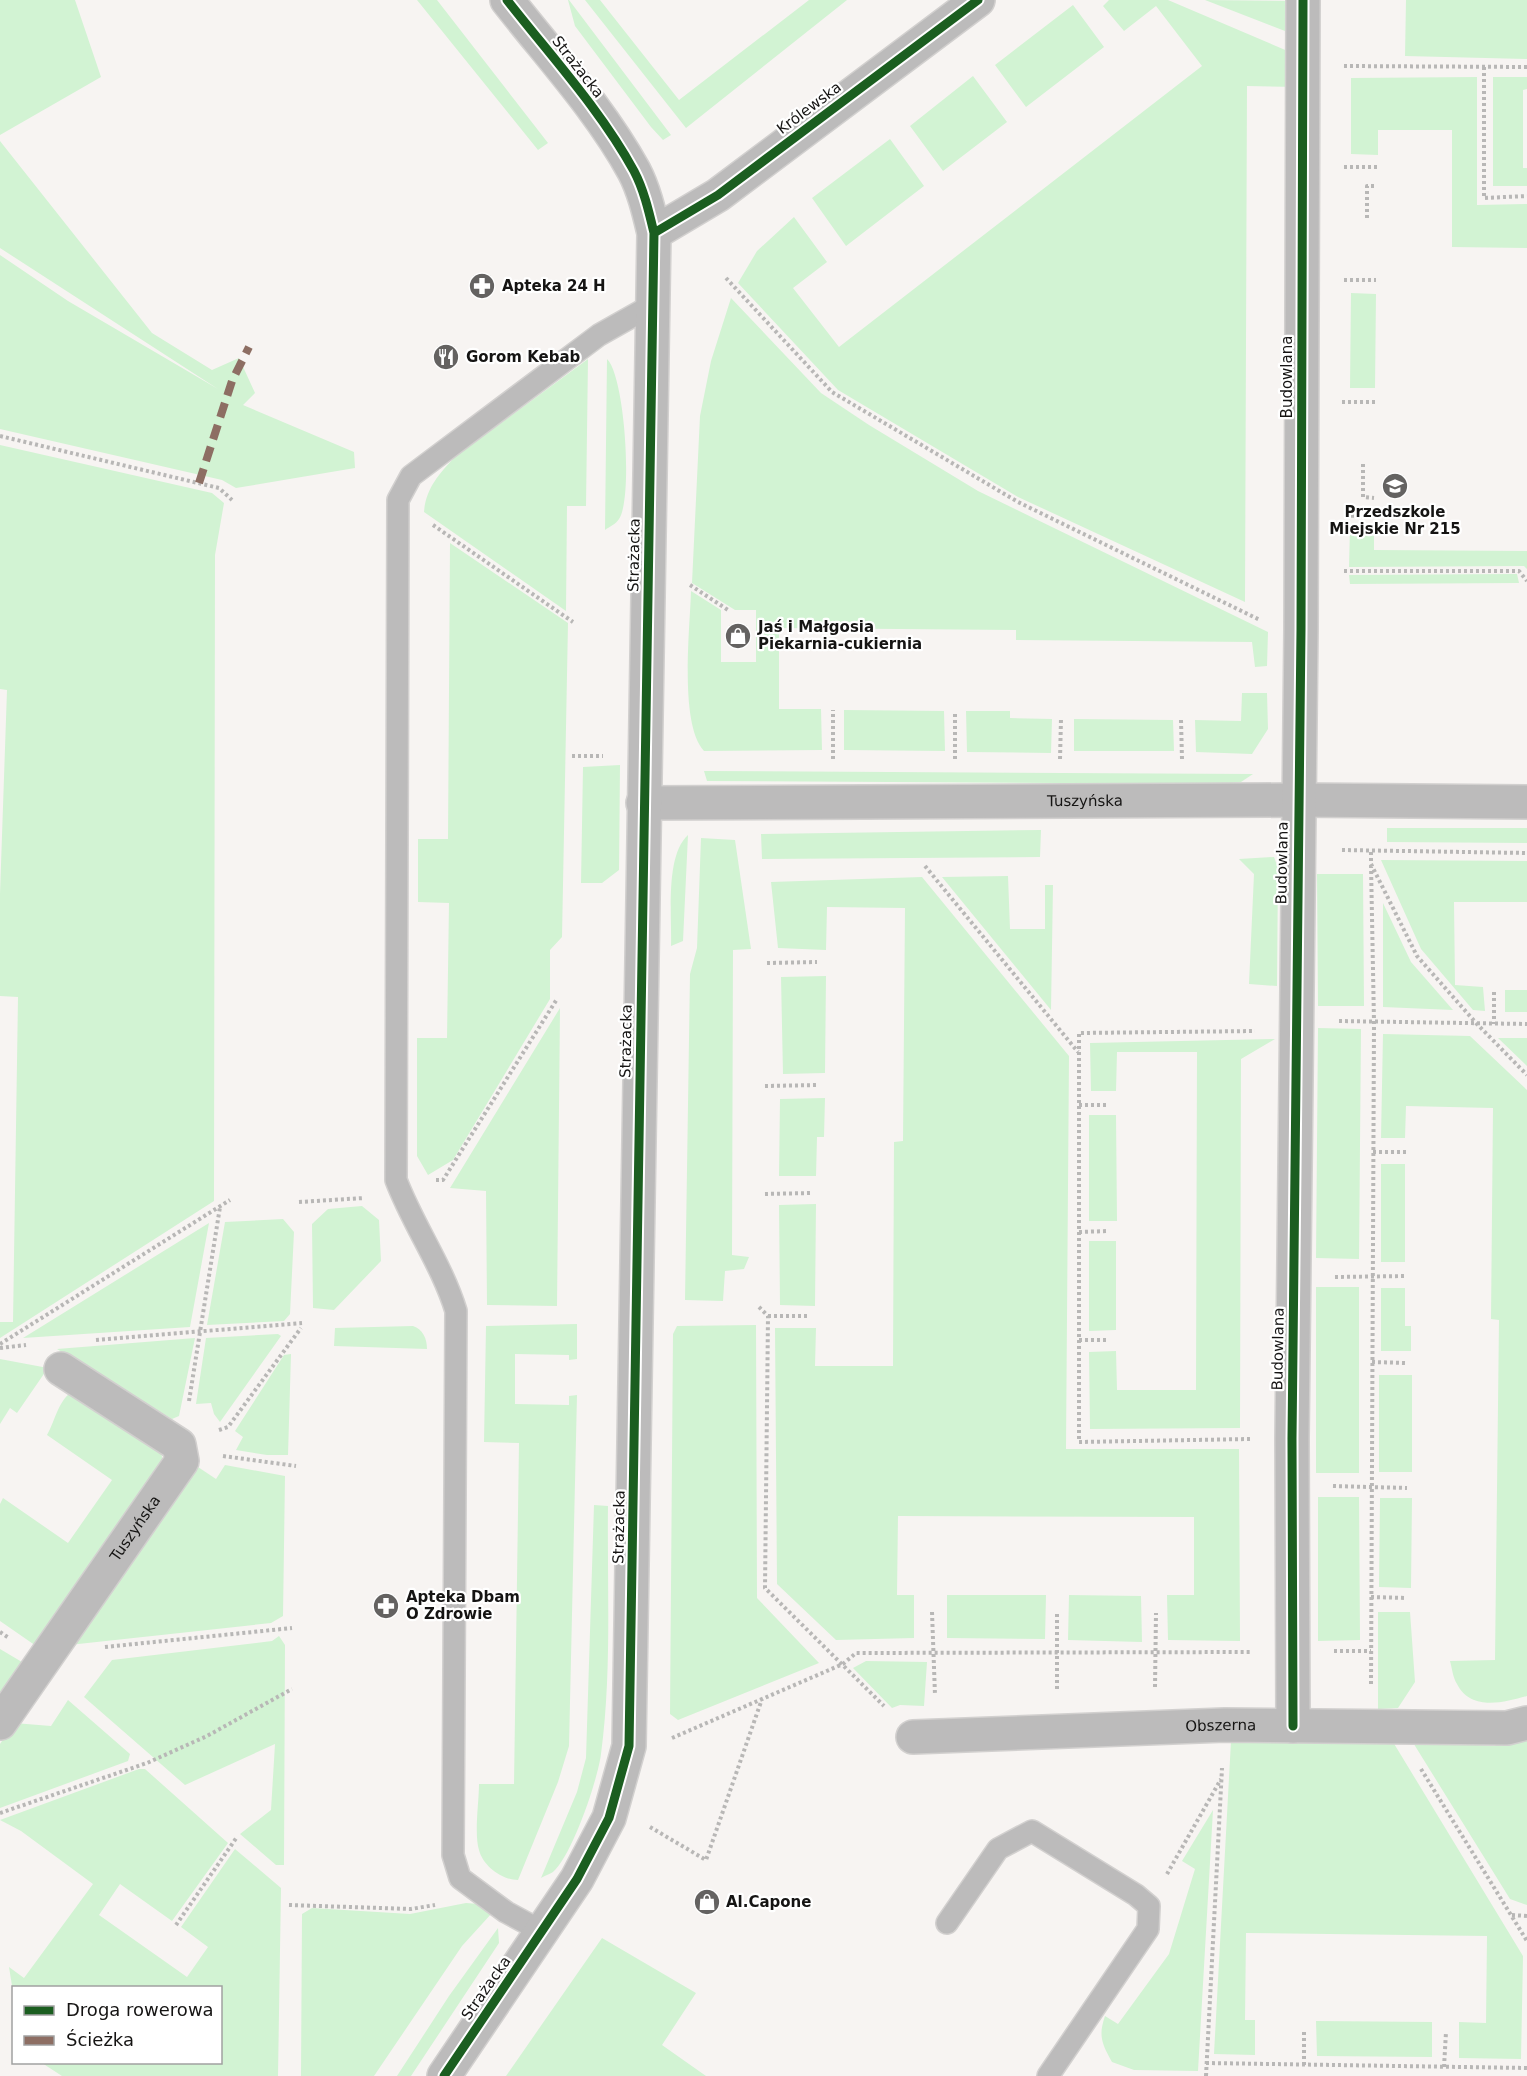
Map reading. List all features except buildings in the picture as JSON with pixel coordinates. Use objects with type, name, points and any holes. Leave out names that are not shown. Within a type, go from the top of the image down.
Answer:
[{"type":"street","name":"Strażacka","points":[[444,2076],[543,1932],[598,1843],[609,1818],[629,1746],[654,233],[635,173],[598,117],[507,0]]},
{"type":"street","name":"Królewska","points":[[654,233],[718,195],[978,0]]},
{"type":"street","name":"Budowlana","points":[[1293,1726],[1292,1439],[1300,630],[1303,0]]},
{"type":"street","name":"Tuszyńska","points":[[643,803],[1298,800],[1527,802]]},
{"type":"street","points":[[61,1369],[179,1445]]},
{"type":"street","name":"Tuszyńska","points":[[0,1723],[182,1461],[179,1445]]},
{"type":"street","name":"Obszerna","points":[[913,1737],[1225,1725],[1507,1728],[1527,1723]]},
{"type":"lane","points":[[543,1932],[479,1893],[460,1878],[453,1855],[456,1311],[450,1290],[405,1203],[396,1180],[398,500],[411,476],[599,334],[654,304]]},
{"type":"lane","points":[[947,1923],[998,1849],[1032,1832],[1136,1894],[1149,1906],[1148,1929],[1048,2076]]},
{"type":"path","points":[[1304,50],[1343,66],[1527,67]]},
{"type":"path","points":[[1343,66],[1343,77]]},
{"type":"path","points":[[1484,67],[1484,198],[1527,196]]},
{"type":"path","points":[[1343,156],[1343,179]]},
{"type":"path","points":[[1343,168],[1378,167]]},
{"type":"path","points":[[1367,218],[1367,186],[1377,186]]},
{"type":"path","points":[[1343,269],[1343,291]]},
{"type":"path","points":[[726,278],[832,392],[1018,502],[1277,629],[1300,630]]},
{"type":"path","points":[[1343,280],[1376,280]]},
{"type":"path","points":[[1341,413],[1342,391]]},
{"type":"path","points":[[1341,402],[1375,402]]},
{"type":"path","points":[[0,436],[219,488],[231,500]]},
{"type":"path","points":[[1363,464],[1364,497],[1374,498]]},
{"type":"path","points":[[398,500],[573,622]]},
{"type":"path","points":[[1341,516],[1374,515]]},
{"type":"path","points":[[1340,560],[1340,572],[1519,571],[1527,581]]},
{"type":"path","points":[[684,581],[728,610]]},
{"type":"path","points":[[833,710],[833,763]]},
{"type":"path","points":[[955,763],[956,714]]},
{"type":"path","points":[[1060,763],[1061,719]]},
{"type":"path","points":[[1181,720],[1182,763]]},
{"type":"path","points":[[1297,848],[1371,852],[1527,853]]},
{"type":"path","points":[[1371,852],[1374,1022],[1371,1651],[1383,1727],[1512,1915],[1527,1941]]},
{"type":"path","points":[[1371,864],[1418,956],[1476,1023],[1527,1075]]},
{"type":"path","points":[[925,866],[1079,1053]]},
{"type":"path","points":[[767,963],[817,962]]},
{"type":"path","points":[[1494,992],[1494,1024]]},
{"type":"path","points":[[299,1202],[380,1198],[396,1180],[443,1180],[557,999]]},
{"type":"path","points":[[1292,1439],[1079,1442],[1079,1034],[1374,1022],[1527,1024]]},
{"type":"path","points":[[765,1086],[818,1085]]},
{"type":"path","points":[[1079,1105],[1107,1105]]},
{"type":"path","points":[[1374,1152],[1406,1152]]},
{"type":"path","points":[[765,1194],[812,1193]]},
{"type":"path","points":[[0,1346],[230,1200]]},
{"type":"path","points":[[179,1445],[201,1332],[220,1207]]},
{"type":"path","points":[[1079,1232],[1109,1231]]},
{"type":"path","points":[[1330,1277],[1407,1276]]},
{"type":"path","points":[[759,1307],[768,1316],[810,1316]]},
{"type":"path","points":[[768,1316],[765,1588],[913,1737]]},
{"type":"path","points":[[94,1340],[301,1326],[228,1427],[179,1445]]},
{"type":"path","points":[[1079,1340],[1108,1340]]},
{"type":"path","points":[[0,1346],[35,1345]]},
{"type":"path","points":[[1372,1362],[1406,1363]]},
{"type":"path","points":[[179,1445],[230,1457],[296,1466]]},
{"type":"path","points":[[1330,1486],[1407,1488]]},
{"type":"path","points":[[1371,1597],[1407,1598]]},
{"type":"path","points":[[932,1612],[935,1706]]},
{"type":"path","points":[[1155,1699],[1156,1613]]},
{"type":"path","points":[[1057,1614],[1057,1698]]},
{"type":"path","points":[[48,1653],[292,1628]]},
{"type":"path","points":[[624,1758],[843,1664],[856,1653],[1371,1651]]},
{"type":"path","points":[[0,1813],[147,1762],[207,1736],[292,1689]]},
{"type":"path","points":[[647,1826],[706,1860],[763,1698]]},
{"type":"path","points":[[1206,2076],[1225,1725]]},
{"type":"path","points":[[1149,1906],[1221,1778]]},
{"type":"path","points":[[176,1925],[237,1837]]},
{"type":"path","points":[[289,1905],[411,1909],[479,1893]]},
{"type":"path","points":[[1512,1915],[1527,1916]]},
{"type":"path","points":[[1304,2031],[1304,2065]]},
{"type":"path","points":[[1444,2067],[1446,2031]]},
{"type":"path","points":[[1206,2063],[1527,2068]]},
{"type":"green space","points":[[0,0],[75,0],[101,77],[0,135]]},
{"type":"green space","points":[[417,0],[437,0],[548,143],[538,150]]},
{"type":"green space","points":[[568,0],[671,135],[663,140],[651,127],[575,26]]},
{"type":"green space","points":[[585,0],[600,0],[679,100],[809,0],[847,0],[686,128]]},
{"type":"green space","points":[[1109,0],[1168,0],[1297,55],[1297,87],[1247,86],[1245,602],[1018,497],[838,390],[738,283],[757,251],[794,217],[827,262],[793,288],[839,347],[1202,66],[1156,6],[1124,31],[1103,6]]},
{"type":"green space","points":[[1205,0],[1297,1],[1298,36]]},
{"type":"green space","points":[[1406,0],[1527,0],[1527,59],[1405,56]]},
{"type":"green space","points":[[1073,5],[1104,47],[1026,107],[995,65]]},
{"type":"green space","points":[[973,76],[1007,122],[943,171],[910,126]]},
{"type":"green space","points":[[1477,77],[1477,205],[1527,204],[1527,248],[1452,247],[1452,130],[1378,130],[1378,155],[1351,154],[1351,78]]},
{"type":"green space","points":[[1493,77],[1527,77],[1527,89],[1523,90],[1523,168],[1527,168],[1527,186],[1493,186]]},
{"type":"green space","points":[[890,139],[924,186],[846,246],[812,198]]},
{"type":"green space","points":[[0,141],[152,333],[212,370],[239,358],[255,393],[243,405],[354,452],[355,468],[236,488],[222,480],[0,429],[0,255],[68,301],[218,389],[0,248]]},
{"type":"green space","points":[[1351,293],[1376,294],[1375,388],[1350,388]]},
{"type":"green space","points":[[731,298],[821,393],[869,425],[978,491],[1268,632],[1267,666],[1255,667],[1252,642],[1016,640],[1016,630],[779,628],[779,709],[821,709],[822,750],[704,751],[696,738],[689,699],[688,651],[691,591],[721,610],[721,662],[756,662],[756,610],[735,610],[692,583],[700,416],[711,361]]},
{"type":"green space","points":[[588,359],[586,506],[567,506],[566,611],[424,512],[430,489],[455,457]]},
{"type":"green space","points":[[607,359],[613,370],[622,412],[626,488],[618,521],[605,530]]},
{"type":"green space","points":[[0,445],[212,493],[224,503],[215,555],[214,1201],[0,1338],[0,1322],[13,1322],[18,997],[0,996],[0,894],[7,690],[0,689]]},
{"type":"green space","points":[[1350,528],[1374,528],[1374,550],[1527,551],[1527,569],[1524,566],[1349,567]]},
{"type":"green space","points":[[450,543],[568,623],[562,937],[550,950],[550,999],[453,1160],[428,1175],[417,1156],[417,1038],[447,1038],[449,903],[418,902],[418,839],[448,839]]},
{"type":"green space","points":[[1517,574],[1519,583],[1350,584],[1349,575]]},
{"type":"green space","points":[[1242,693],[1267,693],[1268,729],[1252,754],[1196,752],[1195,720],[1241,721]]},
{"type":"green space","points":[[844,710],[944,711],[945,751],[844,750]]},
{"type":"green space","points":[[966,711],[1010,711],[1010,718],[1052,719],[1051,753],[967,752]]},
{"type":"green space","points":[[1074,719],[1173,720],[1174,751],[1074,751]]},
{"type":"green space","points":[[620,765],[619,870],[602,883],[581,883],[583,767]]},
{"type":"green space","points":[[704,771],[1253,774],[1241,782],[1223,784],[707,781]]},
{"type":"green space","points":[[1387,828],[1527,828],[1527,843],[1387,842]]},
{"type":"green space","points":[[1041,830],[1040,857],[762,859],[761,834]]},
{"type":"green space","points":[[688,835],[683,941],[671,946],[673,871],[681,845]]},
{"type":"green space","points":[[701,838],[735,840],[751,949],[733,950],[732,1255],[749,1257],[744,1269],[725,1271],[723,1301],[685,1300],[690,974],[697,948]]},
{"type":"green space","points":[[1274,857],[1278,868],[1277,986],[1249,984],[1254,874],[1239,859]]},
{"type":"green space","points":[[1381,860],[1527,861],[1527,902],[1454,902],[1455,985],[1483,987],[1485,1011],[1473,1010],[1421,949]]},
{"type":"green space","points":[[1317,874],[1363,874],[1364,1006],[1318,1006]]},
{"type":"green space","points":[[1008,876],[1010,929],[1045,929],[1045,885],[1053,885],[1051,1010],[942,877]]},
{"type":"green space","points":[[922,877],[1069,1056],[1066,1449],[1239,1449],[1240,1641],[1168,1640],[1167,1595],[1194,1595],[1194,1517],[898,1516],[897,1595],[914,1595],[914,1638],[836,1640],[777,1584],[775,1328],[816,1328],[815,1366],[893,1366],[894,1142],[903,1141],[905,908],[827,907],[826,950],[778,948],[771,882]]},
{"type":"green space","points":[[1383,903],[1411,962],[1453,1010],[1383,1007]]},
{"type":"green space","points":[[826,976],[825,1073],[783,1074],[781,977]]},
{"type":"green space","points":[[1505,990],[1527,990],[1527,1012],[1505,1012]]},
{"type":"green space","points":[[560,1008],[557,1306],[487,1305],[486,1191],[450,1188]]},
{"type":"green space","points":[[1318,1028],[1361,1029],[1359,1259],[1316,1258]]},
{"type":"green space","points":[[1383,1034],[1470,1036],[1527,1090],[1527,1696],[1509,1701],[1489,1703],[1471,1699],[1463,1693],[1456,1682],[1450,1661],[1495,1660],[1499,1320],[1491,1319],[1493,1108],[1406,1106],[1405,1138],[1381,1138]]},
{"type":"green space","points":[[1498,1038],[1527,1038],[1527,1066]]},
{"type":"green space","points":[[1275,1039],[1241,1059],[1240,1428],[1090,1429],[1089,1352],[1116,1351],[1117,1390],[1196,1390],[1197,1052],[1117,1052],[1116,1091],[1091,1091],[1090,1043]]},
{"type":"green space","points":[[825,1098],[824,1137],[817,1137],[816,1176],[779,1176],[780,1099]]},
{"type":"green space","points":[[1089,1115],[1116,1115],[1117,1221],[1089,1221]]},
{"type":"green space","points":[[1381,1164],[1405,1164],[1405,1262],[1381,1262]]},
{"type":"green space","points":[[816,1204],[815,1306],[780,1305],[779,1205]]},
{"type":"green space","points":[[362,1206],[379,1220],[381,1261],[334,1310],[313,1308],[312,1224],[328,1209]]},
{"type":"green space","points":[[283,1219],[294,1232],[290,1314],[284,1321],[207,1325],[225,1222]]},
{"type":"green space","points":[[209,1223],[190,1327],[23,1338]]},
{"type":"green space","points":[[1089,1241],[1116,1241],[1116,1330],[1089,1331]]},
{"type":"green space","points":[[1316,1287],[1359,1287],[1359,1473],[1316,1473]]},
{"type":"green space","points":[[1381,1288],[1405,1288],[1405,1326],[1411,1326],[1411,1351],[1381,1351]]},
{"type":"green space","points":[[577,1324],[577,1359],[569,1360],[569,1355],[515,1354],[515,1404],[569,1405],[569,1396],[577,1395],[569,1746],[558,1782],[518,1880],[506,1878],[489,1867],[481,1856],[477,1835],[479,1784],[514,1784],[519,1443],[484,1442],[486,1326]]},
{"type":"green space","points":[[756,1325],[757,1598],[819,1663],[678,1720],[670,1714],[673,1334],[677,1326]]},
{"type":"green space","points":[[413,1326],[424,1335],[427,1349],[334,1346],[335,1328]]},
{"type":"green space","points":[[278,1334],[281,1336],[220,1422],[214,1414],[211,1403],[196,1404],[206,1338]]},
{"type":"green space","points":[[195,1338],[179,1416],[172,1419],[57,1349]]},
{"type":"green space","points":[[291,1354],[288,1455],[267,1455],[236,1450],[243,1437],[235,1431],[284,1355]]},
{"type":"green space","points":[[0,1359],[48,1368],[17,1413],[10,1408],[0,1424]]},
{"type":"green space","points":[[1379,1375],[1412,1375],[1412,1472],[1379,1472]]},
{"type":"green space","points":[[74,1390],[161,1452],[163,1462],[39,1648],[0,1621],[0,1504],[3,1498],[68,1543],[112,1480],[47,1435],[64,1399]]},
{"type":"green space","points":[[192,1463],[216,1479],[225,1465],[285,1476],[283,1616],[271,1623],[69,1645]]},
{"type":"green space","points":[[1318,1497],[1359,1497],[1360,1640],[1318,1641]]},
{"type":"green space","points":[[1380,1498],[1412,1498],[1411,1588],[1379,1587]]},
{"type":"green space","points":[[594,1505],[608,1506],[608,1661],[601,1754],[590,1798],[576,1834],[553,1872],[541,1878],[577,1792],[586,1758]]},
{"type":"green space","points":[[947,1595],[1046,1595],[1045,1639],[947,1638]]},
{"type":"green space","points":[[1069,1595],[1141,1596],[1142,1642],[1068,1640]]},
{"type":"green space","points":[[1378,1612],[1410,1612],[1415,1682],[1398,1708],[1378,1709]]},
{"type":"green space","points":[[279,1636],[285,1645],[284,1865],[276,1865],[240,1834],[271,1810],[275,1744],[185,1785],[84,1697],[112,1660],[272,1641]]},
{"type":"green space","points":[[0,1649],[27,1665],[0,1706]]},
{"type":"green space","points":[[866,1661],[927,1662],[924,1706],[900,1705],[892,1708],[853,1668]]},
{"type":"green space","points":[[68,1700],[130,1754],[128,1761],[0,1808],[0,1744],[14,1723],[51,1726]]},
{"type":"green space","points":[[1527,1735],[1527,1905],[1510,1899],[1412,1741],[1494,1746]]},
{"type":"green space","points":[[1231,1741],[1393,1742],[1523,1956],[1521,2059],[1459,2058],[1459,2022],[1486,2023],[1487,1936],[1246,1933],[1245,2020],[1255,2020],[1255,2055],[1214,2054]]},
{"type":"green space","points":[[139,1769],[145,1769],[228,1843],[172,1921],[120,1884],[99,1915],[187,1977],[208,1947],[181,1927],[235,1849],[281,1888],[278,2076],[62,2076],[44,2064],[222,2064],[222,1986],[12,1986],[9,1967],[24,1978],[93,1884],[21,1831],[0,1820]]},
{"type":"green space","points":[[1213,1810],[1198,2071],[1134,2070],[1112,2062],[1102,2035],[1105,2016],[1118,2024],[1169,1954],[1195,1869],[1182,1861]]},
{"type":"green space","points":[[466,1903],[479,1904],[492,1913],[462,1946],[374,2076],[301,2076],[302,1914],[312,1908],[410,1914]]},
{"type":"green space","points":[[498,1928],[499,1943],[411,2076],[397,2076],[449,1996]]},
{"type":"green space","points":[[602,1938],[696,1993],[662,2045],[706,2076],[506,2076]]},
{"type":"green space","points":[[1316,2021],[1432,2022],[1432,2057],[1317,2056]]},
{"type":"marked path","points":[[199,483],[232,381],[249,347]]},
{"type":"cycle path","points":[[444,2076],[577,1879],[609,1818],[629,1746],[654,233],[641,186],[621,148],[574,83],[507,0]]},
{"type":"cycle path","points":[[654,233],[718,195],[978,0]]},
{"type":"cycle path","points":[[1293,1726],[1292,1439],[1301,630],[1303,0]]},
{"type":"place","name":"Apteka 24 H","points":[[482,286]]},
{"type":"place","name":"Gorom Kebab","points":[[446,357]]},
{"type":"place","name":"Przedszkole Miejskie Nr 215","points":[[1395,486]]},
{"type":"place","name":"Jaś i Małgosia Piekarnia-cukiernia","points":[[738,636]]},
{"type":"place","name":"Apteka Dbam O Zdrowie","points":[[386,1606]]},
{"type":"place","name":"Al.Capone","points":[[707,1902]]}]
